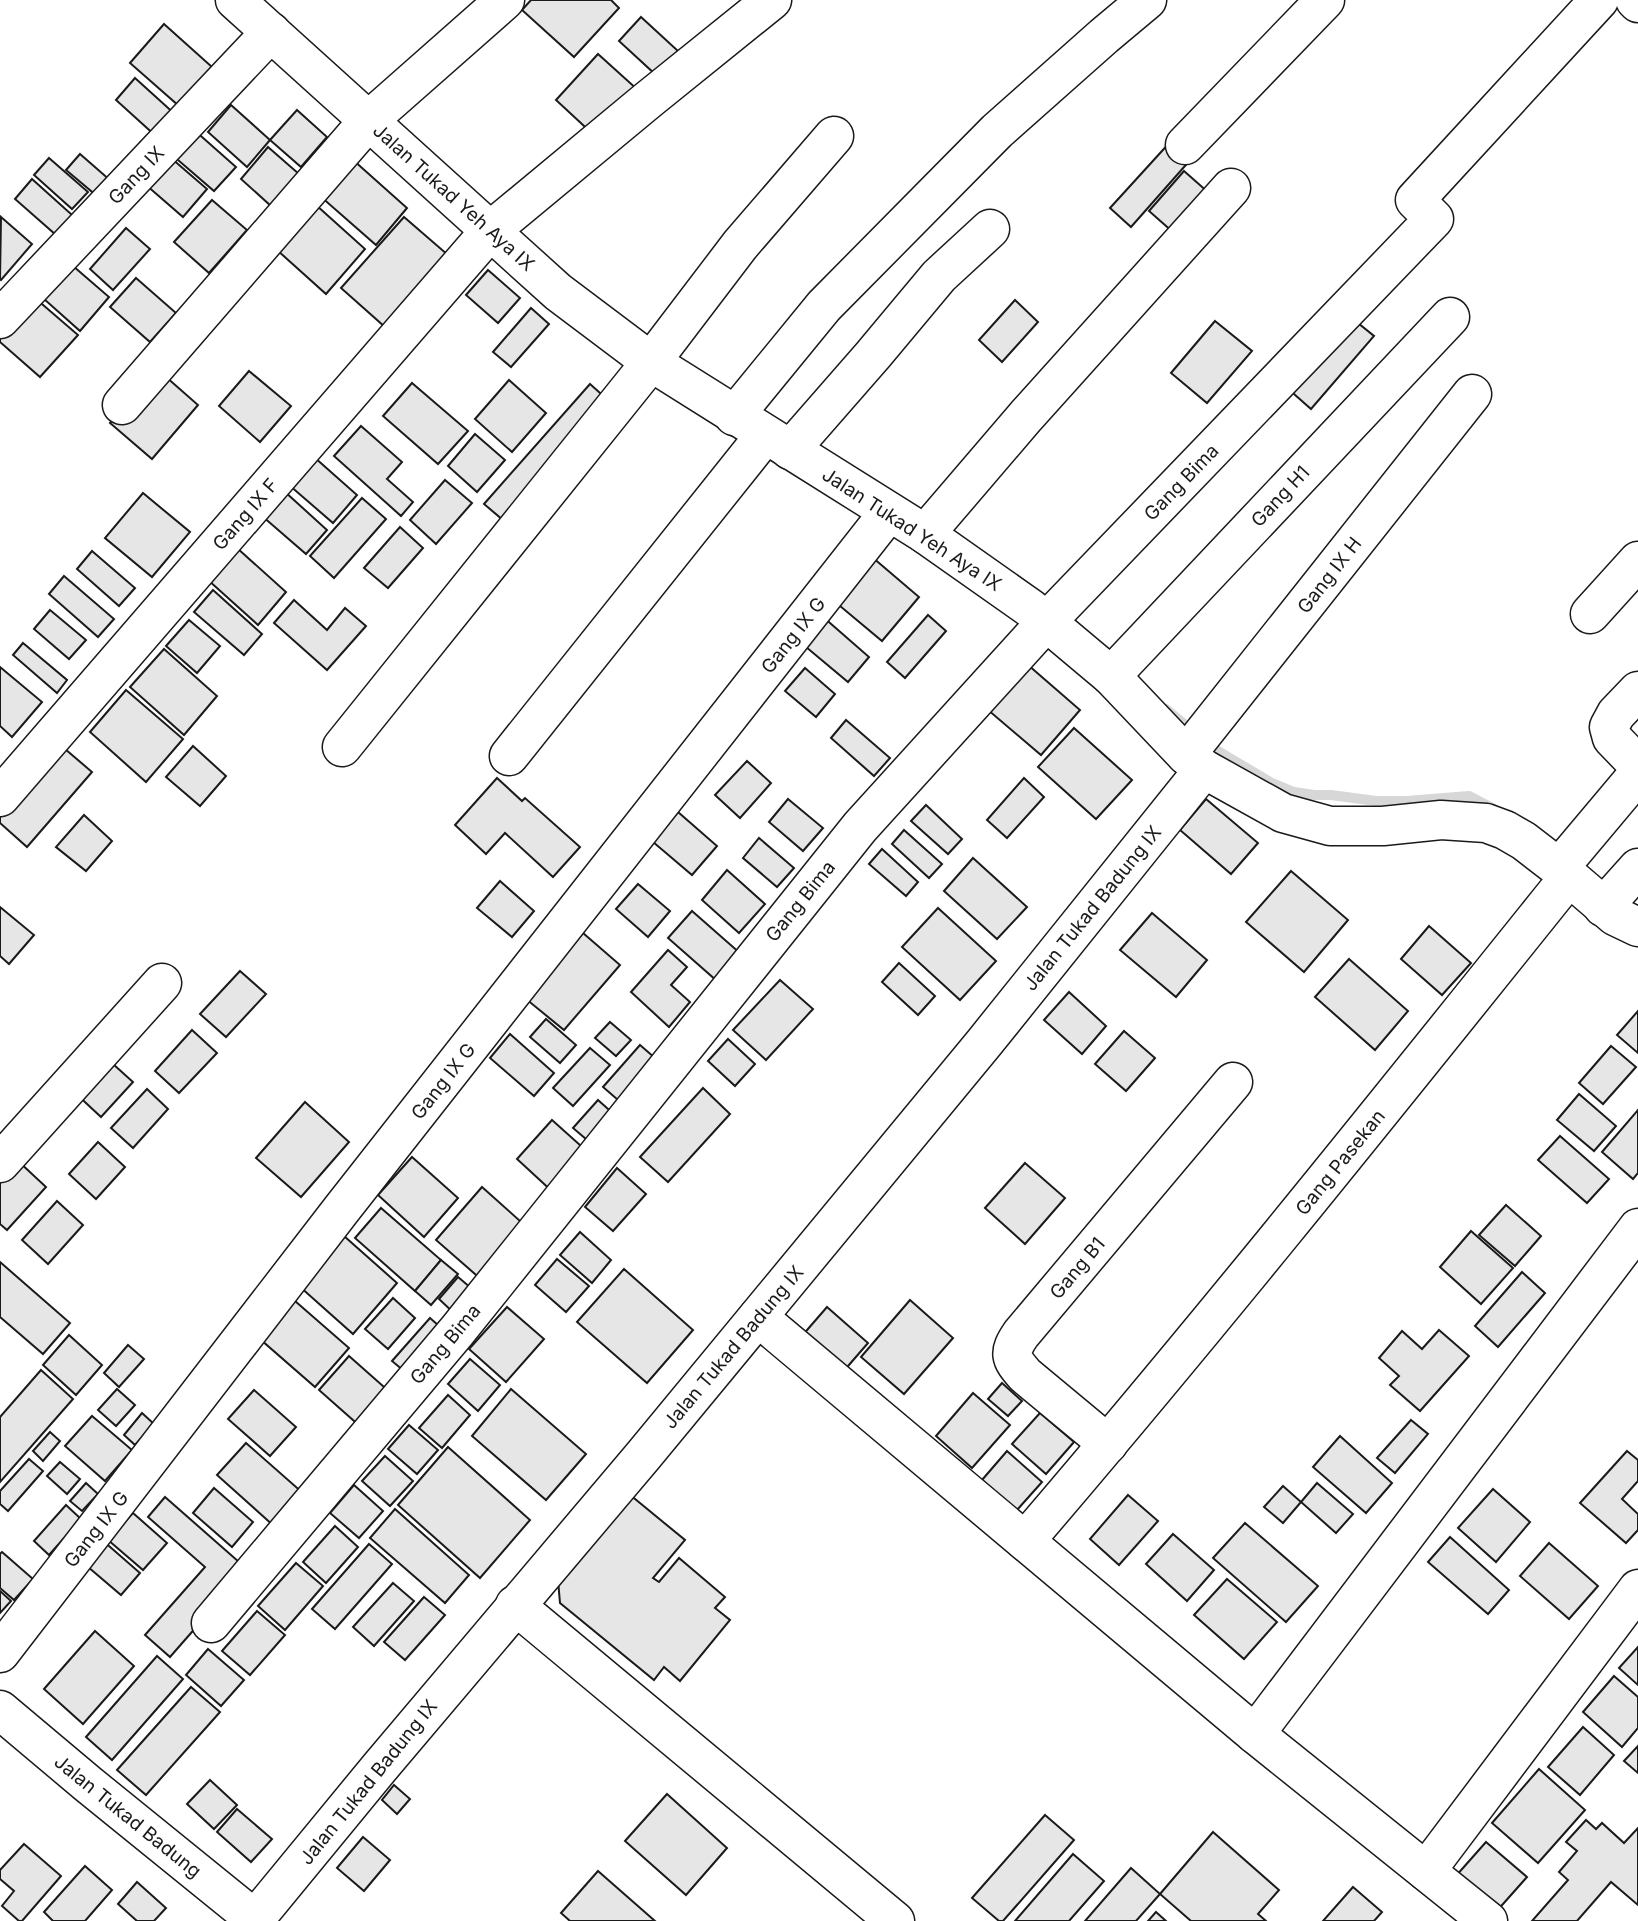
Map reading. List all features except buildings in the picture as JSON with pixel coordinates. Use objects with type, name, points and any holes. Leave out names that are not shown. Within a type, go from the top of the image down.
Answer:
[{"type":"street","name":"Jalan Tukad Yeh Aya IX","points":[[235,0],[558,292],[650,362],[925,534],[1047,621],[1111,676],[1195,762],[1283,813],[1330,826],[1383,826],[1441,820],[1486,823],[1505,830],[1524,841],[1615,916],[1638,926]]},
{"type":"street","points":[[122,405],[369,120],[505,0]]},
{"type":"street","name":"Gang IX F","points":[[0,797],[491,231],[772,0]]},
{"type":"street","points":[[509,757],[763,433],[824,306],[998,131],[1147,0]]},
{"type":"street","points":[[1185,145],[1325,0]]},
{"type":"street","name":"Gang Bima","points":[[211,1623],[457,1331],[860,827],[1047,621],[1434,219],[1415,200],[1599,0]]},
{"type":"street","name":"Gang IX","points":[[0,319],[271,32]]},
{"type":"street","points":[[342,747],[650,362],[740,245],[834,136]]},
{"type":"street","points":[[925,534],[1026,416],[1231,188]]},
{"type":"street","points":[[763,433],[873,355],[939,276],[990,229]]},
{"type":"street","name":"Gang H1","points":[[1111,676],[1450,317]]},
{"type":"street","name":"Gang IX H","points":[[1195,762],[1472,394]]},
{"type":"street","name":"Gang IX G","points":[[0,1653],[350,1199],[889,512]]},
{"type":"street","points":[[1590,614],[1638,561]]},
{"type":"street","points":[[1638,691],[1616,714],[1609,727],[1612,738],[1638,765]]},
{"type":"street","name":"Jalan Tukad Badung IX","points":[[256,1920],[514,1605],[643,1456],[984,1043],[1195,762]]},
{"type":"street","name":"Gang Pasekan","points":[[1025,1541],[1334,1171],[1638,774]]},
{"type":"street","points":[[1603,907],[1638,868]]},
{"type":"street","points":[[0,1164],[162,983]]},
{"type":"street","name":"Gang B1","points":[[1108,1444],[1025,1375],[1014,1362],[1011,1353],[1021,1334],[1233,1082]]},
{"type":"street","points":[[1255,1734],[1638,1228]]},
{"type":"street","points":[[758,1317],[1255,1734],[1488,1921]]},
{"type":"street","points":[[1426,1871],[1638,1589]]},
{"type":"street","points":[[514,1605],[895,1921]]},
{"type":"street","name":"Jalan Tukad Badung","points":[[0,1710],[256,1920]]},
{"type":"waterway","points":[[1166,709],[1194,732]]},
{"type":"waterway","points":[[1206,742],[1270,782],[1294,792],[1376,801],[1469,796],[1494,809]]}]
